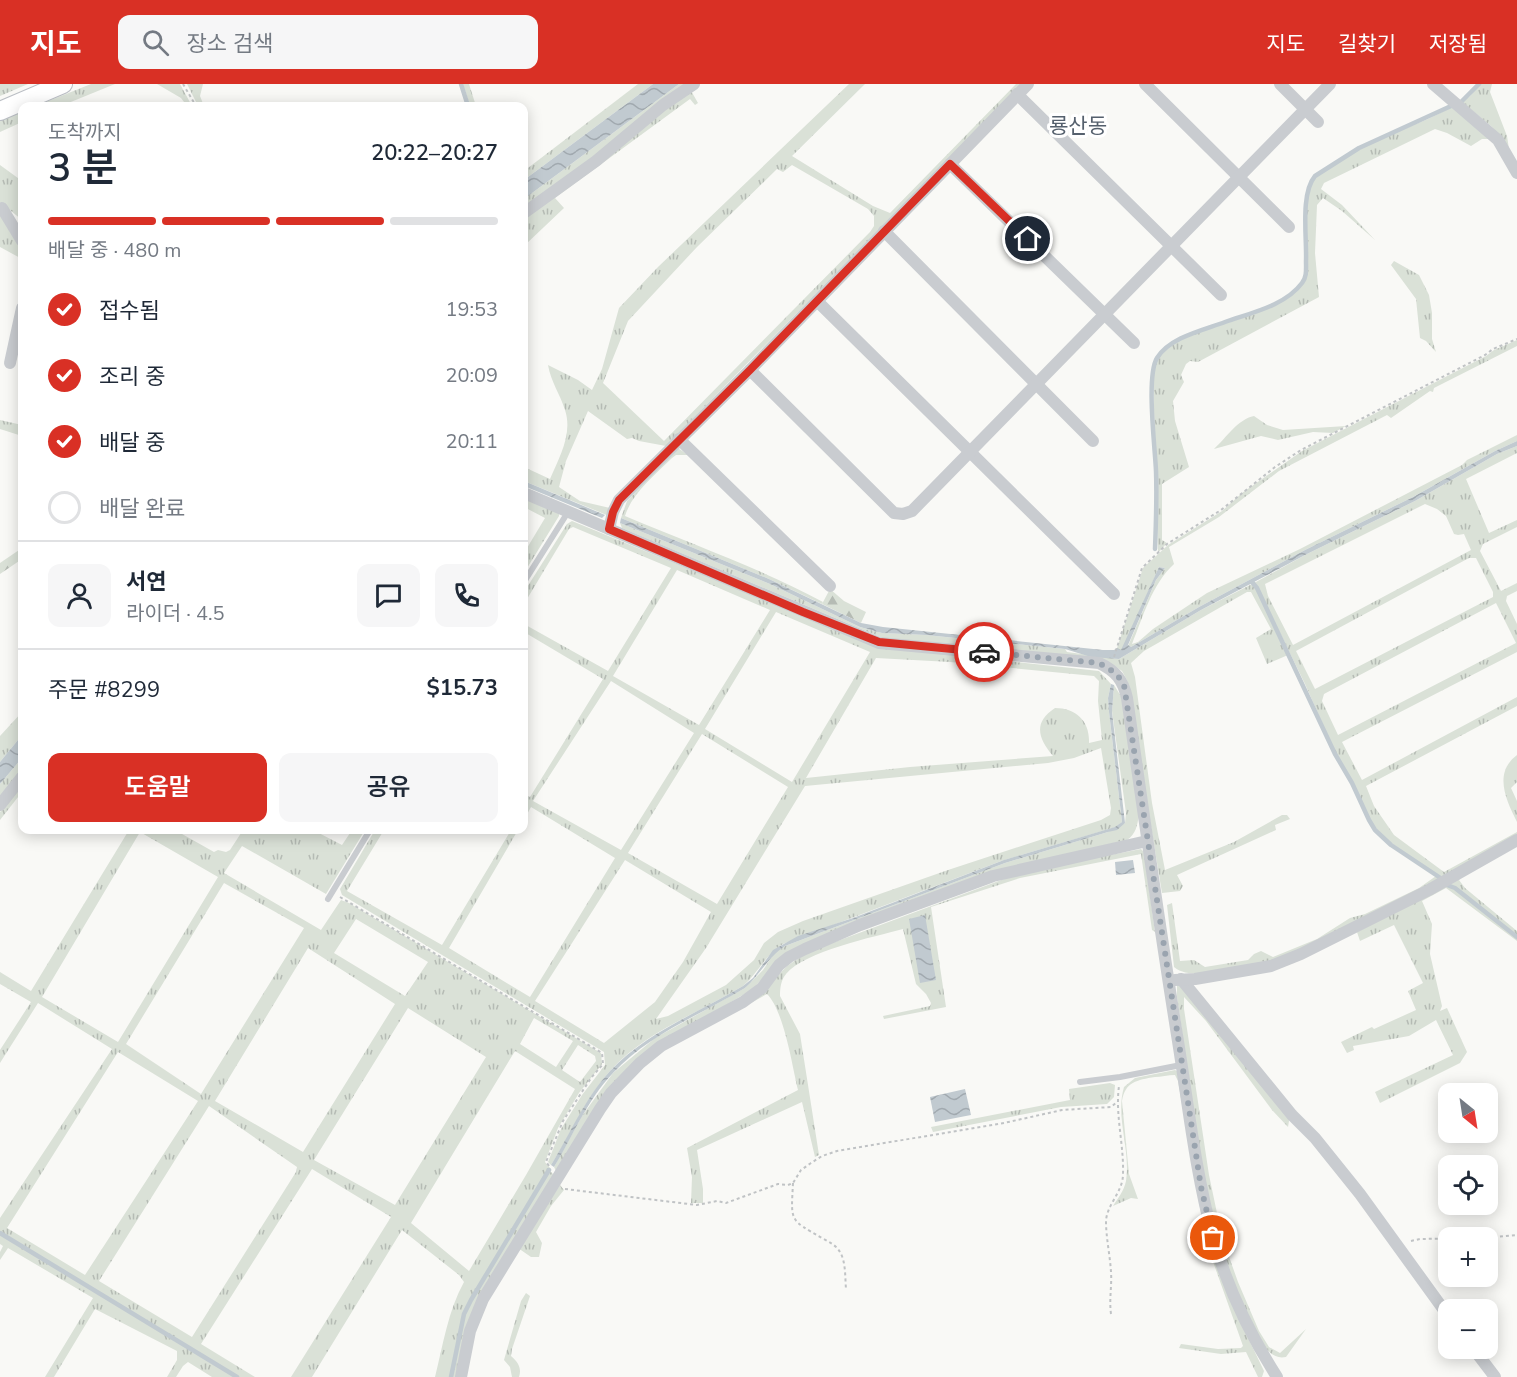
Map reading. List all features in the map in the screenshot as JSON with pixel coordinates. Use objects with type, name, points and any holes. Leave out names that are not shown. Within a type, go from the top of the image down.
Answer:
[{"type":"main road","points":[[21,102],[63,84]]},
{"type":"main road","points":[[0,111],[18,103]]},
{"type":"street","points":[[528,210],[596,161],[663,105],[694,84]]},
{"type":"street","points":[[609,529],[619,500],[750,370],[1028,84]]},
{"type":"street","points":[[1144,84],[1288,227]]},
{"type":"street","points":[[1280,84],[1318,122]]},
{"type":"street","points":[[750,370],[894,513],[903,514],[912,510],[1330,84]]},
{"type":"street","points":[[1433,84],[1498,140],[1517,173]]},
{"type":"street","points":[[1017,94],[1221,296]]},
{"type":"street","points":[[950,164],[1134,343]]},
{"type":"street","points":[[1,207],[18,222]]},
{"type":"street","points":[[1,207],[18,235]]},
{"type":"street","points":[[884,231],[1093,441]]},
{"type":"street","points":[[817,301],[1114,594]]},
{"type":"street","points":[[10,363],[18,326]]},
{"type":"street","points":[[679,439],[830,586]]},
{"type":"street","points":[[528,495],[879,642],[1099,663],[1120,678],[1127,698],[1147,841],[1174,980],[1182,1065],[1201,1187],[1213,1238],[1230,1286],[1248,1329],[1277,1377]]},
{"type":"street","points":[[0,805],[18,782]]},
{"type":"street","points":[[1174,980],[1224,975],[1271,966],[1301,954],[1429,890],[1517,840]]},
{"type":"street","points":[[461,1377],[470,1331],[483,1299],[611,1093],[640,1063],[661,1046],[754,994],[762,988],[778,965],[789,957],[860,925],[993,876],[1147,841]]},
{"type":"street","points":[[1174,980],[1292,1115],[1315,1138],[1360,1194],[1438,1302]]},
{"type":"street","points":[[1481,1359],[1495,1377]]},
{"type":"lane","points":[[528,576],[568,511]]},
{"type":"lane","points":[[330,897],[368,834]]},
{"type":"lane","points":[[1080,1082],[1182,1065]]},
{"type":"path","points":[[183,84],[194,102]]},
{"type":"path","points":[[1113,660],[1143,568],[1167,544],[1221,510],[1275,467],[1301,450],[1493,349],[1517,339]]},
{"type":"path","points":[[330,897],[358,907],[602,1053],[603,1064],[563,1121],[546,1162],[564,1189],[697,1205],[717,1201],[726,1203],[778,1184],[793,1183]]},
{"type":"path","points":[[1110,1314],[1111,1275],[1106,1221],[1120,1190],[1124,1173],[1117,1102],[1120,1077]]},
{"type":"path","points":[[846,1289],[843,1258],[840,1251],[833,1244],[795,1221],[792,1213],[793,1183],[801,1170],[811,1162],[837,1151],[1004,1123],[1062,1110],[1111,1107],[1117,1102]]},
{"type":"path","points":[[1498,1237],[1517,1235]]},
{"type":"path","points":[[1397,1245],[1420,1239],[1438,1239]]},
{"type":"green space","points":[[0,84],[28,84],[0,96]]},
{"type":"green space","points":[[91,84],[115,84],[71,102],[46,102]]},
{"type":"green space","points":[[157,84],[180,84],[190,102],[184,102]]},
{"type":"green space","points":[[187,84],[203,84],[200,96],[202,102],[196,102]]},
{"type":"green space","points":[[463,84],[469,84],[475,102],[469,102]]},
{"type":"green space","points":[[638,84],[653,84],[528,177],[528,168]]},
{"type":"green space","points":[[679,84],[691,84],[528,208],[528,196]]},
{"type":"green space","points":[[849,84],[865,84],[792,156],[873,206],[890,213],[1016,84],[1022,84],[666,446],[632,438],[627,439],[588,411],[566,461],[559,487],[580,501],[610,508],[609,516],[528,483],[528,469],[550,479],[566,437],[565,410],[548,365],[592,390],[602,369],[619,308],[658,267]],"holes":[[[792,165],[868,209],[874,216],[874,226],[870,232],[664,441],[603,383],[628,321],[697,247],[777,169],[783,172]]]},
{"type":"green space","points":[[1480,84],[1492,84],[1490,92],[1507,136],[1509,149],[1492,127],[1462,102]]},
{"type":"green space","points":[[690,89],[698,103],[695,105],[690,99],[555,198],[564,208],[528,242],[528,212]]},
{"type":"green space","points":[[1452,107],[1491,139],[1482,139],[1471,146],[1435,129],[1324,183],[1321,189],[1342,205],[1375,240],[1342,211],[1323,198],[1317,205],[1315,253],[1319,297],[1198,362],[1190,361],[1186,364],[1181,375],[1184,382],[1173,401],[1175,421],[1189,467],[1162,484],[1162,540],[1167,543],[1158,553],[1153,374],[1159,357],[1173,345],[1192,335],[1285,300],[1300,288],[1307,273],[1308,196],[1315,177],[1359,148]]},
{"type":"green space","points":[[18,114],[18,124],[0,132],[0,121]]},
{"type":"green space","points":[[0,165],[18,178],[18,217],[0,202]]},
{"type":"green space","points":[[0,212],[18,241],[18,257],[0,247]]},
{"type":"green space","points":[[1394,261],[1419,275],[1429,295],[1432,339],[1436,352],[1420,338],[1416,299],[1391,265]]},
{"type":"green space","points":[[1517,340],[1517,346],[1434,388],[1433,392],[1430,391],[1391,418],[1387,415],[1279,471],[1219,517],[1169,547],[1174,564],[1154,591],[1132,644],[1207,593],[1300,549],[1517,435],[1517,441],[1413,497],[1305,550],[1199,607],[1131,647],[1128,646],[1156,580],[1165,568],[1159,567],[1123,649],[1121,651],[1117,648],[1143,568],[1168,545],[1222,511],[1242,493],[1302,451]]},
{"type":"green space","points":[[1254,416],[1267,425],[1283,430],[1346,426],[1333,433],[1313,432],[1278,440],[1261,436],[1214,449],[1237,425]]},
{"type":"green space","points":[[0,420],[18,424],[18,435],[0,429]]},
{"type":"green space","points":[[1517,446],[1517,453],[1466,479],[1489,533],[1517,520],[1517,527],[1483,544],[1480,551],[1501,591],[1517,583],[1517,591],[1507,596],[1506,601],[1517,624],[1517,652],[1342,742],[1362,780],[1517,697],[1517,706],[1366,786],[1374,806],[1394,835],[1444,872],[1517,832],[1517,836],[1424,889],[1299,951],[1270,961],[1198,974],[1177,969],[1174,967],[1167,905],[1172,903],[1180,961],[1194,960],[1205,967],[1248,960],[1261,951],[1273,957],[1317,939],[1350,918],[1365,914],[1419,888],[1436,876],[1439,878],[1383,837],[1370,820],[1254,583],[1415,501],[1497,454]],"holes":[[[1425,504],[1446,516],[1454,534],[1464,534],[1471,550],[1293,645],[1268,596],[1265,584]],[[1469,558],[1476,558],[1493,592],[1493,597],[1315,689],[1296,651]],[[1496,603],[1516,643],[1338,735],[1322,701],[1324,694]]]},
{"type":"green space","points":[[678,448],[688,455],[676,455],[658,471],[638,492],[625,516],[775,578],[823,602],[822,604],[769,579],[621,518],[627,501]]},
{"type":"green space","points":[[528,500],[559,513],[559,516],[528,566],[528,546],[545,518],[528,509]]},
{"type":"green space","points":[[572,521],[784,608],[889,648],[1099,671],[1111,684],[1108,698],[1109,712],[1122,822],[1116,827],[1004,860],[783,944],[743,986],[656,1034],[624,1057],[593,1093],[551,1165],[548,1162],[561,1129],[582,1095],[605,1065],[604,1052],[342,895],[340,889],[373,834],[382,834],[347,891],[442,945],[509,834],[516,834],[449,948],[530,997],[615,858],[531,807],[528,813],[528,796],[530,797],[603,679],[528,634],[528,626],[608,671],[671,568],[573,527],[569,529],[528,597],[528,586],[567,524]],"holes":[[[677,570],[770,610],[699,725],[613,676]],[[776,612],[870,652],[792,782],[705,729]],[[876,658],[950,662],[1094,676],[1099,681],[1098,701],[1102,740],[1089,743],[1087,728],[1080,717],[1069,710],[1055,708],[1043,719],[1040,731],[1044,743],[1053,756],[806,778]],[[611,681],[694,733],[621,850],[533,801]],[[702,734],[788,787],[717,904],[628,853]],[[1101,748],[1111,808],[1110,815],[803,921],[778,932],[764,943],[754,960],[726,985],[668,1016],[656,1019],[706,948],[805,786],[1048,763],[1074,758]],[[625,860],[711,912],[683,962],[655,1002],[604,1043],[535,1001]]]},
{"type":"green space","points":[[620,523],[770,584],[860,627],[882,633],[926,635],[1065,649],[1067,652],[1119,659],[1201,610],[1252,584],[1288,655],[1267,664],[1256,638],[1271,629],[1251,592],[1247,592],[1144,651],[1131,663],[1135,677],[1152,803],[1165,870],[1234,842],[1282,815],[1287,815],[1290,819],[1275,825],[1276,830],[1177,875],[1183,886],[1180,891],[1162,893],[1127,680],[1122,671],[1112,664],[885,639],[622,528]]},
{"type":"green space","points":[[18,551],[18,562],[0,574],[0,563]]},
{"type":"green space","points":[[830,589],[844,601],[866,612],[861,623],[822,604]]},
{"type":"green space","points":[[1114,685],[1122,698],[1139,815],[1136,829],[1130,838],[1006,868],[785,953],[753,989],[643,1054],[557,1173],[554,1167],[582,1116],[613,1073],[655,1038],[745,988],[763,970],[775,952],[785,946],[1005,863],[1108,832],[1125,823],[1126,813],[1112,711]]},
{"type":"green space","points":[[18,716],[18,740],[0,762],[0,736]]},
{"type":"green space","points":[[1517,755],[1517,782],[1511,788],[1517,801],[1517,822],[1506,796],[1504,778],[1505,770]]},
{"type":"green space","points":[[18,763],[18,779],[0,802],[0,784]]},
{"type":"green space","points":[[18,789],[18,797],[0,820],[0,812]]},
{"type":"green space","points":[[127,834],[139,834],[42,997],[118,1042],[218,877],[143,834],[182,834],[214,852],[218,850],[226,852],[230,850],[240,834],[321,834],[342,845],[349,834],[363,834],[326,894],[242,846],[224,873],[321,930],[341,900],[349,903],[601,1053],[602,1064],[579,1093],[558,1128],[545,1162],[550,1168],[463,1314],[450,1377],[435,1377],[450,1316],[464,1282],[459,1275],[402,1230],[312,1377],[291,1377],[391,1217],[312,1169],[201,1344],[255,1377],[239,1377],[0,1232],[0,1218],[112,1049],[38,1003],[0,1063],[0,1050],[31,1002],[0,984],[0,972],[31,991]],"holes":[[[224,883],[304,928],[201,1094],[126,1044]],[[356,919],[428,962],[405,996],[334,953]],[[308,948],[395,1004],[303,1152],[215,1101]],[[408,1008],[486,1057],[395,1205],[314,1160]],[[534,1018],[573,1041],[556,1067],[520,1044]],[[578,1045],[595,1056],[596,1061],[580,1082],[562,1070]],[[515,1051],[575,1089],[469,1271],[411,1223]],[[118,1052],[198,1101],[85,1275],[7,1228]],[[209,1106],[297,1167],[192,1337],[99,1281]]]},
{"type":"green space","points":[[1141,849],[1144,852],[1155,932],[1152,930],[1141,854],[1020,878],[931,907],[946,1007],[884,1019],[883,1016],[930,1006],[931,1003],[916,984],[903,929],[841,946],[808,958],[795,966],[783,979],[780,996],[800,1034],[819,1155],[815,1157],[802,1102],[697,1150],[703,1203],[691,1203],[692,1177],[687,1148],[798,1090],[787,1039],[773,1002],[767,994],[751,1003],[787,966],[808,952],[1023,872]]},
{"type":"green space","points":[[1462,876],[1459,880],[1465,888],[1517,931],[1517,936],[1456,887],[1447,883]]},
{"type":"green space","points":[[1445,885],[1455,889],[1517,938],[1517,941],[1446,888],[1422,901],[1432,924],[1430,954],[1442,1006],[1440,1011],[1447,1008],[1467,1052],[1460,1063],[1380,1103],[1375,1092],[1453,1055],[1436,1020],[1409,1036],[1353,1046],[1354,1050],[1347,1053],[1341,1042],[1416,1010],[1408,991],[1423,983],[1394,925],[1360,941],[1357,932]]},
{"type":"green space","points":[[1179,983],[1290,1115],[1288,1127],[1272,1110],[1206,1021],[1184,997],[1209,1175],[1222,1237],[1238,1282],[1259,1331],[1269,1347],[1280,1353],[1306,1329],[1286,1357],[1274,1356],[1262,1342],[1236,1287],[1222,1247],[1202,1165],[1195,1123],[1177,997]]},
{"type":"green space","points":[[1175,1070],[1179,1072],[1181,1079],[1238,1317],[1264,1371],[1262,1377],[1258,1377],[1246,1352],[1221,1354],[1179,1348],[1181,1344],[1218,1349],[1243,1346],[1206,1242],[1178,1081],[1175,1075],[1137,1081],[1126,1090],[1122,1101],[1129,1174],[1138,1199],[1131,1198],[1113,1206],[1126,1181],[1127,1157],[1121,1110],[1122,1098],[1124,1087],[1135,1078]]},
{"type":"green space","points":[[1110,1083],[1115,1085],[1114,1097],[1107,1104],[1061,1107],[933,1132],[931,1127],[1070,1100],[1069,1089]]},
{"type":"green space","points":[[550,1171],[554,1175],[485,1288],[457,1377],[452,1377],[465,1314]]},
{"type":"green space","points":[[560,1185],[564,1190],[551,1206],[536,1232],[542,1243],[539,1257],[531,1257],[518,1248]]},
{"type":"green space","points":[[0,1234],[235,1377],[212,1377],[188,1362],[176,1377],[167,1377],[177,1360],[177,1351],[95,1309],[54,1377],[45,1377],[93,1298],[8,1248],[0,1260],[3,1246],[0,1244]]},
{"type":"green space","points":[[526,1293],[530,1296],[511,1356],[519,1365],[520,1374],[519,1377],[512,1377],[510,1367],[504,1360],[521,1301]]},
{"type":"water","points":[[653,84],[679,84],[528,196],[528,177]]},
{"type":"water","points":[[1517,441],[1517,446],[1497,454],[1415,501],[1201,610],[1119,659],[1091,657],[1065,649],[926,635],[882,633],[860,627],[770,584],[620,523],[621,518],[769,579],[861,623],[1103,650],[1117,648],[1121,650],[1159,567],[1165,568],[1156,580],[1128,645],[1131,647],[1199,607],[1305,550],[1413,497]]},
{"type":"water","points":[[528,483],[605,515],[602,518],[528,488]]},
{"type":"water","points":[[1111,684],[1114,685],[1112,712],[1125,823],[1117,830],[1005,863],[785,946],[745,988],[659,1036],[627,1059],[595,1095],[554,1167],[551,1165],[585,1104],[610,1071],[624,1057],[656,1034],[743,986],[753,978],[773,950],[798,936],[853,918],[1004,860],[1115,827],[1122,822],[1109,712],[1108,698]]},
{"type":"water","points":[[18,740],[18,763],[0,784],[0,762]]},
{"type":"water","points":[[1133,860],[1135,873],[1116,875],[1115,862]]},
{"type":"water","points":[[925,915],[936,980],[920,983],[909,919]]},
{"type":"water","points":[[965,1089],[971,1115],[935,1122],[930,1097]]},
{"type":"waterway","points":[[461,84],[467,102]]},
{"type":"waterway","points":[[1462,101],[1479,84]]},
{"type":"waterway","points":[[1155,549],[1156,481],[1152,380],[1157,358],[1179,339],[1266,308],[1295,291],[1304,281],[1305,276],[1307,194],[1315,176],[1359,148],[1451,106]]},
{"type":"waterway","points":[[1252,582],[1257,588],[1335,754],[1375,830],[1391,845],[1439,877]]},
{"type":"waterway","points":[[1447,885],[1455,888],[1517,937]]},
{"type":"waterway","points":[[451,1377],[464,1314],[549,1170]]},
{"type":"waterway","points":[[0,1233],[237,1377]]},
{"type":"way so far","points":[[984,652],[1099,663],[1110,669],[1124,685],[1201,1187],[1213,1238]]},
{"type":"district","name":"룡산동","points":[[1078,126]]},
{"type":"route","points":[[984,652],[879,642],[838,627],[609,529],[619,500],[750,370],[950,164],[1028,239]]}]
